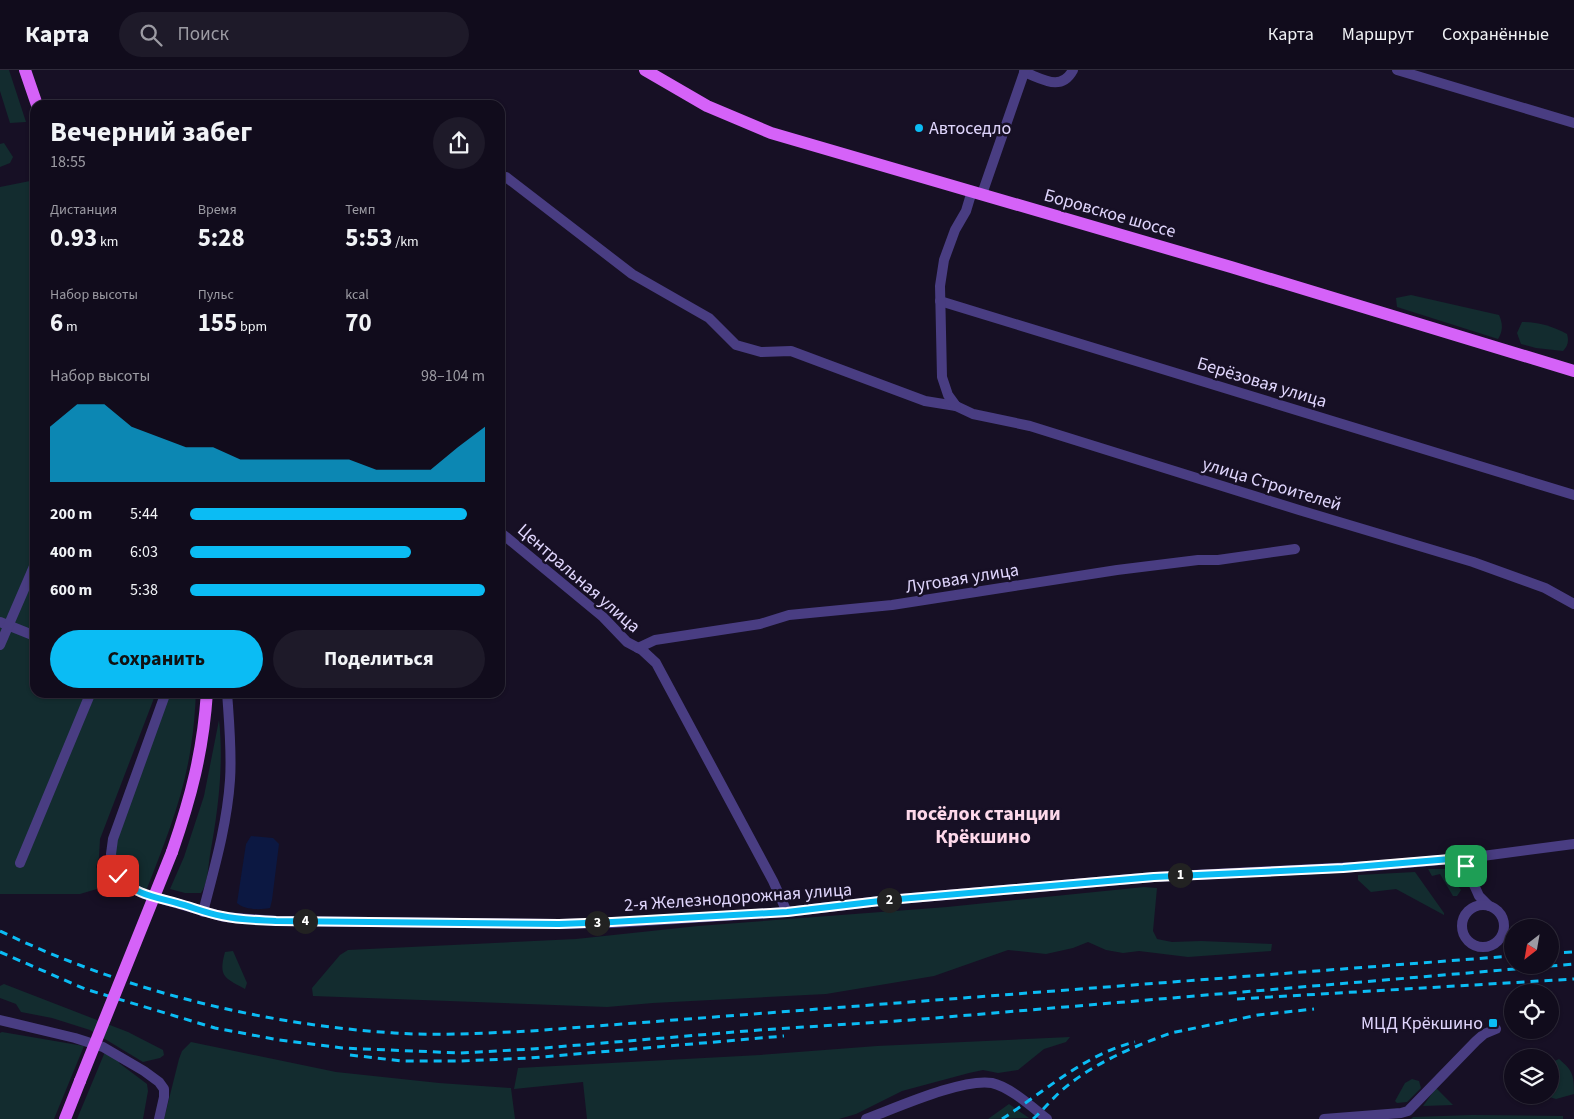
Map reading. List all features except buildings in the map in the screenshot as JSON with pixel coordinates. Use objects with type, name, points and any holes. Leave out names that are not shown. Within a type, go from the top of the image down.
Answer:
[{"type":"main road","points":[[25,70],[35,100]]},
{"type":"main road","name":"Боровское шоссе","points":[[645,70],[660,74],[707,106],[770,133],[1239,269],[1574,371]]},
{"type":"main road","points":[[65,1119],[172,852],[200,758],[206,698]]},
{"type":"street","points":[[956,406],[948,395],[942,377],[940,286],[944,260],[955,230],[977,192],[1025,71],[1052,82],[1061,83],[1068,78],[1073,70]]},
{"type":"street","points":[[1397,70],[1574,123]]},
{"type":"street","name":"улица Строителей","points":[[506,178],[632,274],[709,318],[736,345],[760,352],[791,351],[926,401],[956,406],[973,414],[1030,426],[1473,562],[1545,588],[1574,604]]},
{"type":"street","name":"Берёзовая улица","points":[[940,300],[1574,495]]},
{"type":"street","name":"Центральная улица","points":[[505,536],[604,617],[627,642],[649,656],[661,670],[686,721],[769,874],[787,912]]},
{"type":"street","name":"Луговая улица","points":[[638,648],[655,640],[760,624],[788,615],[892,605],[1117,570],[1198,560],[1218,560],[1295,549]]},
{"type":"street","points":[[0,644],[4,623],[30,574]]},
{"type":"street","points":[[4,623],[30,634]]},
{"type":"street","points":[[20,863],[89,698]]},
{"type":"street","name":"2-я Железнодорожная улица","points":[[164,698],[113,839],[112,862],[118,876],[130,888],[203,912],[224,916],[276,921],[559,924],[612,922],[787,912],[936,896],[1154,877],[1343,868],[1462,858],[1574,844]]},
{"type":"street","points":[[203,912],[228,799],[230,779],[227,698]]},
{"type":"street","points":[[1462,858],[1479,896],[1502,916],[1504,927],[1501,938],[1497,943],[1484,948],[1472,945],[1463,935],[1462,928],[1464,915],[1475,906],[1479,896]]},
{"type":"street","points":[[1475,906],[1489,906]]},
{"type":"street","points":[[0,1020],[75,1038],[103,1047],[144,1071],[159,1082],[164,1089],[159,1119]]},
{"type":"street","points":[[1324,1119],[1401,1113],[1411,1109],[1472,1044],[1484,1034],[1496,1029]]},
{"type":"street","points":[[866,1119],[940,1092],[973,1083],[993,1084],[1005,1088],[1047,1119]]},
{"type":"green space","points":[[0,70],[9,70],[26,122],[10,123],[0,91]]},
{"type":"green space","points":[[4,143],[13,157],[10,163],[0,167],[0,144]]},
{"type":"green space","points":[[30,181],[30,698],[154,698],[100,839],[99,857],[96,867],[107,886],[80,894],[0,894],[0,187]]},
{"type":"green space","points":[[1411,295],[1499,315],[1502,327],[1500,336],[1498,339],[1397,307],[1396,298]]},
{"type":"green space","points":[[1522,322],[1545,325],[1567,334],[1568,341],[1566,347],[1563,351],[1521,344],[1517,333]]},
{"type":"green space","points":[[166,698],[196,698],[193,733],[184,783],[146,891],[136,887],[119,874],[114,860],[117,833]]},
{"type":"green space","points":[[219,720],[221,754],[219,788],[206,880],[201,893],[185,893],[170,889],[184,857],[204,796]]},
{"type":"green space","points":[[1428,869],[1450,869],[1453,879],[1461,890],[1457,896],[1453,896],[1440,874],[1432,876]]},
{"type":"green space","points":[[1415,872],[1444,915],[1396,889],[1371,892],[1358,880],[1358,875]]},
{"type":"green space","points":[[1144,887],[1157,888],[1153,931],[1157,939],[1172,942],[1201,941],[1272,944],[1271,951],[1188,957],[1139,951],[1123,953],[1106,950],[1088,942],[1073,948],[1046,954],[1008,950],[934,976],[826,994],[607,1007],[313,996],[312,988],[340,955],[348,950],[576,939],[698,926],[947,907]]},
{"type":"green space","points":[[233,951],[247,983],[245,989],[228,979],[223,972],[225,952]]},
{"type":"green space","points":[[4,984],[128,1032],[163,1050],[164,1055],[160,1058],[143,1062],[90,1030],[52,1018],[21,1012],[16,1004],[0,998],[0,986]]},
{"type":"green space","points":[[0,1033],[84,1046],[54,1119],[0,1119]]},
{"type":"green space","points":[[1070,1037],[1066,1042],[1044,1049],[1018,1070],[998,1073],[983,1070],[902,1091],[856,1114],[839,1119],[587,1119],[583,1082],[514,1089],[518,1068],[760,1055],[877,1046]]},
{"type":"green space","points":[[191,1042],[336,1072],[439,1083],[511,1088],[515,1119],[164,1119],[179,1059],[182,1051]]},
{"type":"green space","points":[[107,1047],[123,1056],[119,1063],[147,1084],[148,1091],[143,1119],[77,1119]]},
{"type":"green space","points":[[1559,1059],[1572,1074],[1574,1094],[1559,1098]]},
{"type":"green space","points":[[1412,1079],[1419,1081],[1421,1088],[1407,1102],[1397,1103],[1395,1101],[1405,1083]]},
{"type":"green space","points":[[1436,1088],[1453,1105],[1423,1106]]},
{"type":"green space","points":[[1009,1104],[1029,1118],[988,1119]]},
{"type":"green space","points":[[1472,1115],[1563,1116],[1563,1119],[1411,1119],[1413,1117]]},
{"type":"water","points":[[251,836],[273,838],[279,844],[270,908],[253,909],[237,903],[246,844]]},
{"type":"railway","points":[[0,931],[94,971],[192,1001],[292,1022],[394,1033],[428,1034],[531,1031],[1504,957]]},
{"type":"railway","points":[[0,952],[85,989],[215,1028],[279,1040],[342,1048],[460,1053],[911,1020],[1574,964]]},
{"type":"railway","points":[[1559,953],[1574,952]]},
{"type":"railway","points":[[1237,999],[1574,979]]},
{"type":"railway","points":[[1033,1119],[1073,1081],[1099,1064],[1156,1038],[1171,1033],[1258,1015],[1314,1009]]},
{"type":"railway","points":[[350,1055],[402,1061],[530,1058],[784,1036]]},
{"type":"railway","points":[[1002,1119],[1099,1055],[1135,1042]]},
{"type":"place","name":"Автоседло","points":[[919,128]]},
{"type":"place","name":"МЦД Крёкшино","points":[[1493,1023]]},
{"type":"district","name":"посёлок станции Крёкшино","points":[[983,824]]},
{"type":"route","points":[[118,876],[126,885],[144,894],[203,912],[242,918],[276,921],[559,924],[787,912],[888,900],[1197,874],[1343,868],[1462,858],[1466,866]]}]
